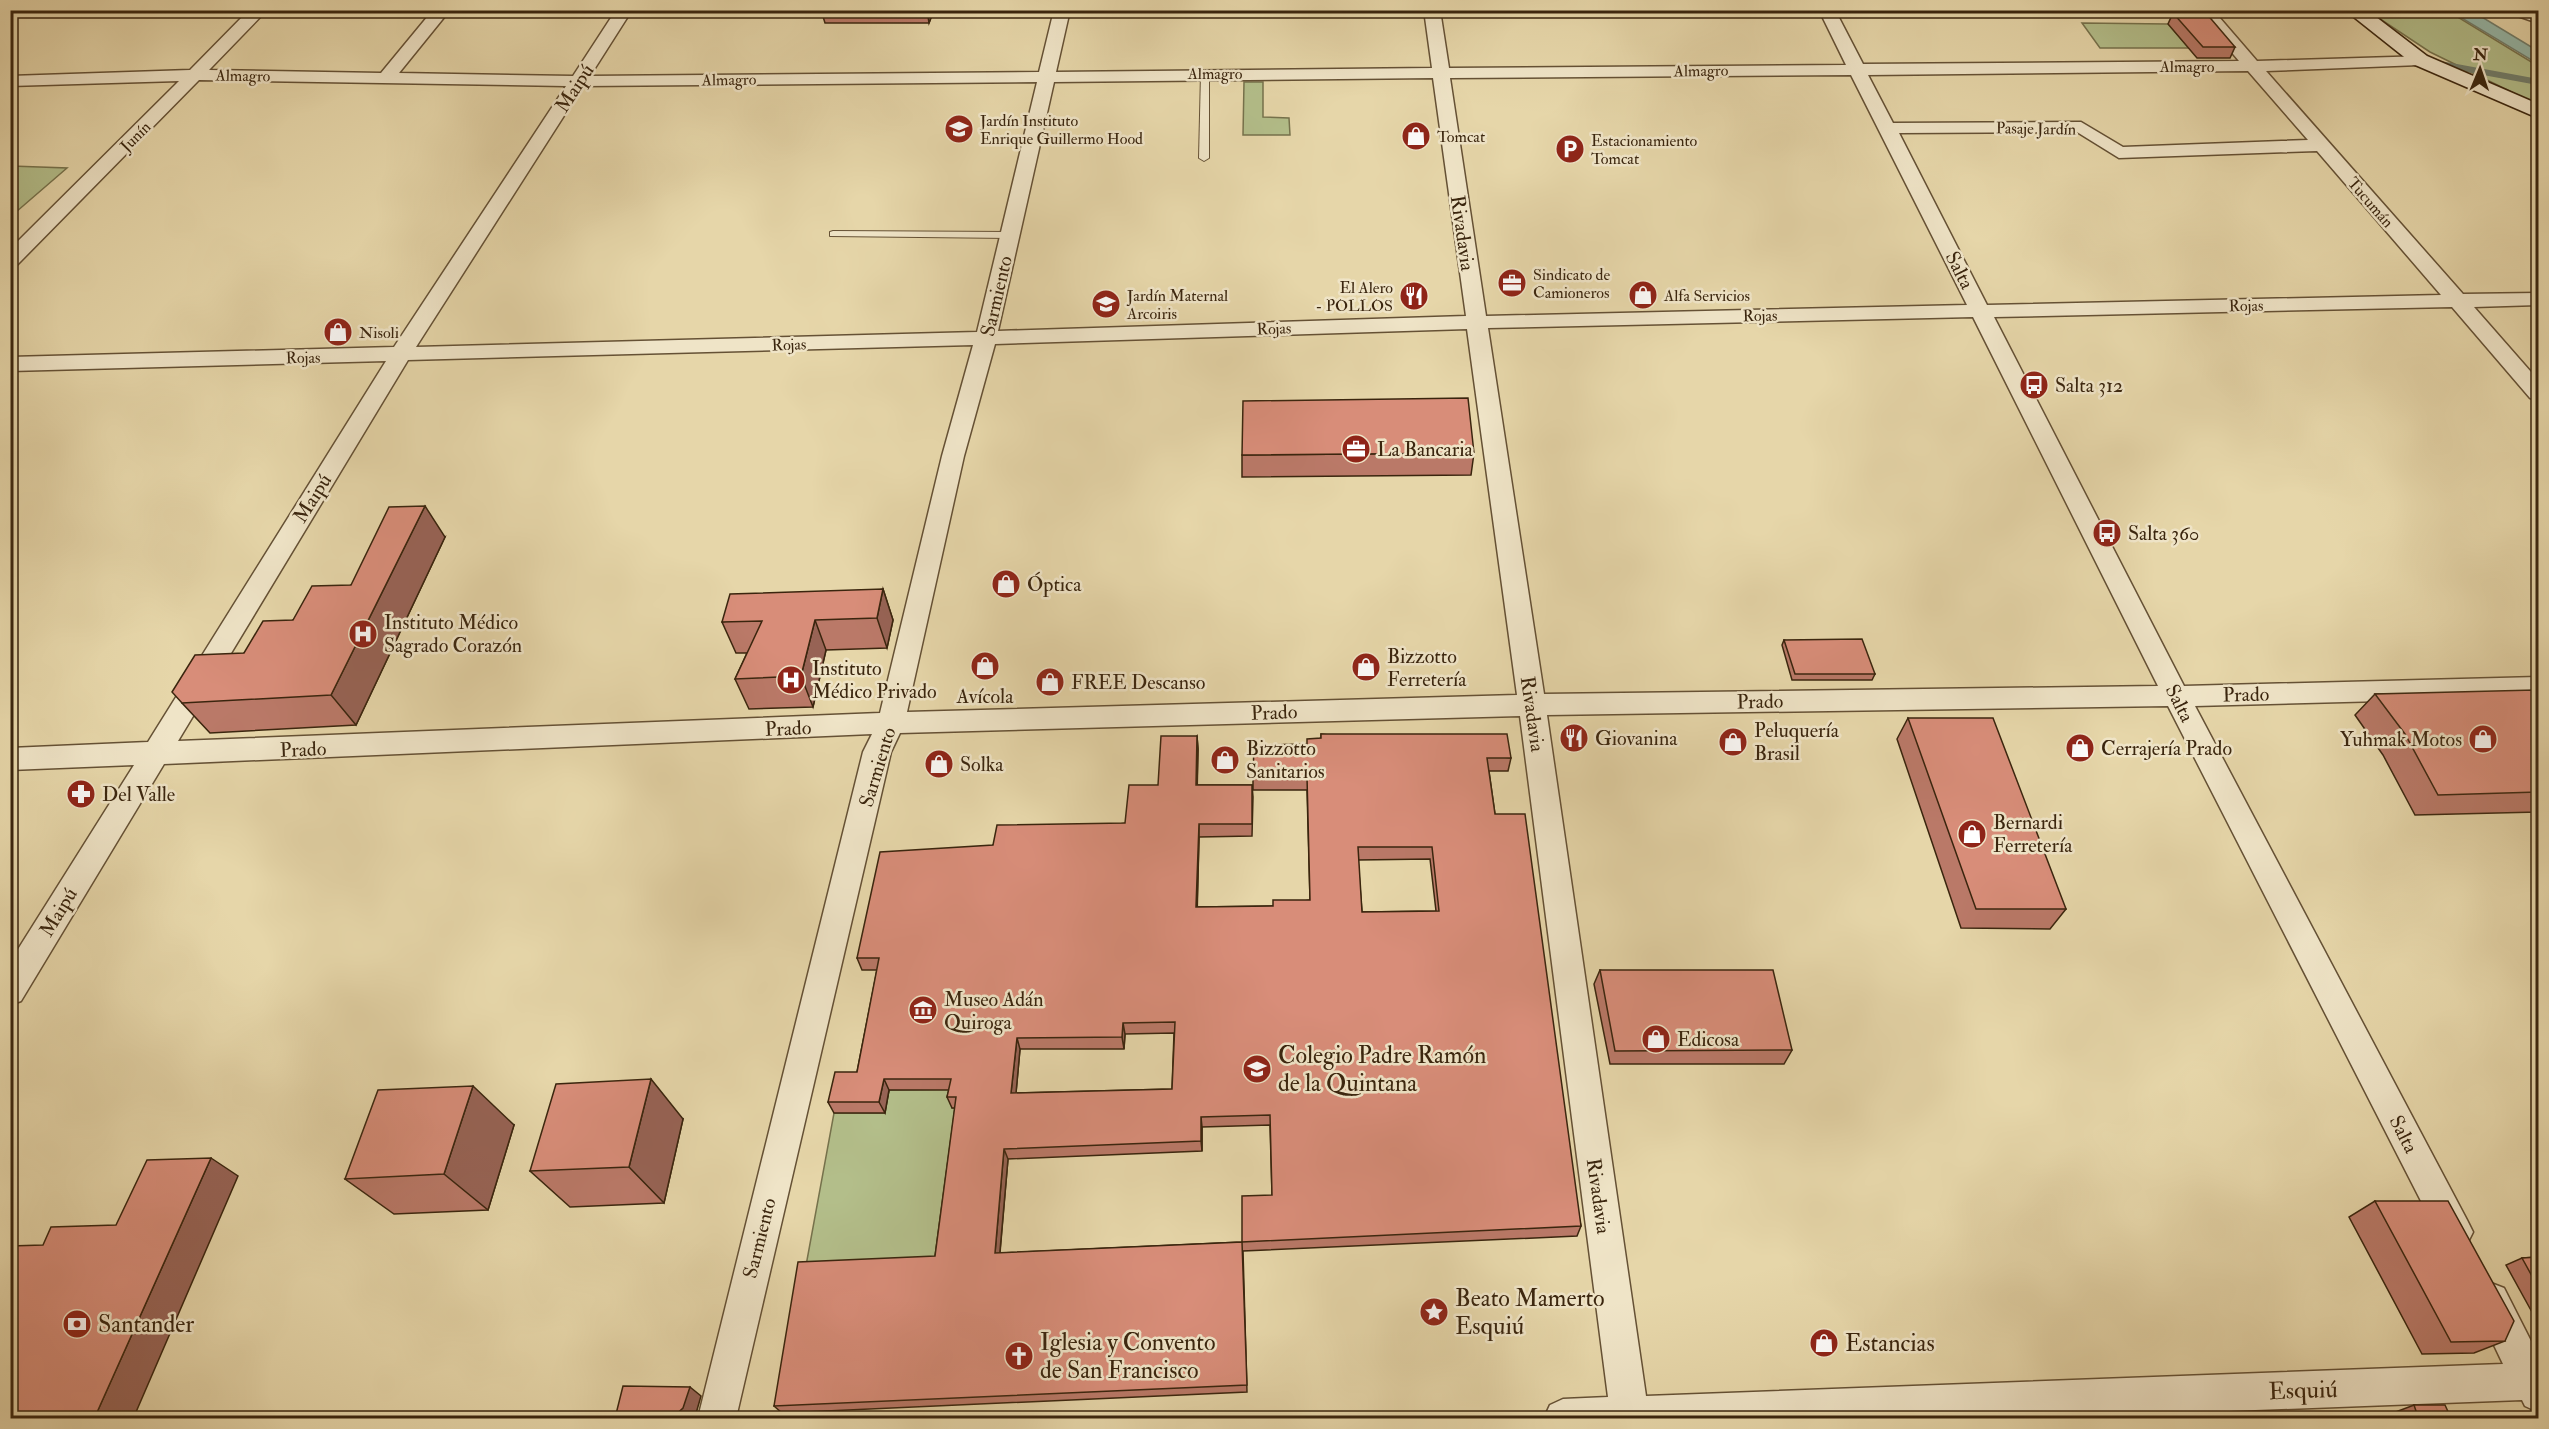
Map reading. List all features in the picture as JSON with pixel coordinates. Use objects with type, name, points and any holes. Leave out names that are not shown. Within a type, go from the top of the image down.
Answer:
[{"type":"main road","points":[[2354,10],[2420,60],[2538,112]]},
{"type":"street","name":"Junín","points":[[10,261],[259,10]]},
{"type":"street","points":[[387,77],[442,10]]},
{"type":"street","name":"Maipú","points":[[10,991],[400,355],[624,10]]},
{"type":"street","name":"Sarmiento","points":[[717,1419],[877,752],[891,723],[952,456],[986,338],[1062,10]]},
{"type":"street","name":"Rivadavia","points":[[1432,10],[1532,705],[1630,1417]]},
{"type":"street","name":"Salta","points":[[1827,10],[2176,696],[2536,1385]]},
{"type":"street","name":"Tucumán","points":[[2204,10],[2538,393]]},
{"type":"street","points":[[2515,10],[2536,18]]},
{"type":"street","name":"Almagro","points":[[11,81],[195,75],[578,81],[1205,73],[2253,66],[2420,60]]},
{"type":"street","name":"Pasaje Jardín","points":[[1887,128],[2081,127],[2119,153],[2322,145]]},
{"type":"street","name":"Rojas","points":[[10,364],[400,355],[1476,322],[2538,299]]},
{"type":"street","name":"Prado","points":[[10,759],[154,755],[891,723],[1532,705],[2176,696],[2538,687]]},
{"type":"street","name":"Esquiú","points":[[1563,1419],[2536,1385]]},
{"type":"lane","points":[[1204,158],[1205,73]]},
{"type":"lane","points":[[833,234],[1010,235]]},
{"type":"green space","points":[[2368,11],[2448,11],[2538,66],[2538,105],[2430,52]]},
{"type":"green space","points":[[2082,23],[2168,24],[2189,48],[2100,48]]},
{"type":"green space","points":[[1244,82],[1263,82],[1263,117],[1289,118],[1290,135],[1243,135]]},
{"type":"green space","points":[[11,166],[67,168],[16,212],[11,211]]},
{"type":"green space","points":[[955,1089],[952,1108],[961,1108],[940,1265],[805,1271],[834,1113],[884,1113],[889,1090]]},
{"type":"shaded area","points":[[2450,11],[2472,11],[2538,51],[2538,64]]},
{"type":"building","points":[[2173,13],[2206,13],[2235,47],[2203,47]]},
{"type":"building","points":[[1468,398],[1474,453],[1242,455],[1243,401]]},
{"type":"building","points":[[425,506],[331,695],[182,703],[172,692],[195,655],[244,653],[263,621],[293,620],[312,586],[351,585],[389,507]]},
{"type":"building","points":[[883,589],[877,618],[815,620],[801,676],[735,679],[762,621],[722,622],[730,594]]},
{"type":"building","points":[[1862,639],[1875,674],[1795,674],[1784,640]]},
{"type":"building","points":[[2535,690],[2538,696],[2538,792],[2438,795],[2405,734],[2375,694]]},
{"type":"building","name":"Bernardi Ferretería","points":[[1908,718],[1993,718],[2066,909],[1976,909]]},
{"type":"building","name":"Colegio Padre Ramón de la Quintana","points":[[1321,734],[1507,734],[1511,758],[1487,758],[1495,814],[1525,814],[1581,1226],[1242,1242],[1247,1385],[774,1406],[798,1262],[935,1256],[956,1097],[947,1097],[951,1079],[884,1079],[879,1102],[828,1102],[835,1072],[857,1072],[879,958],[857,958],[880,852],[993,845],[997,825],[1125,823],[1129,785],[1158,785],[1161,736],[1197,736],[1196,785],[1252,785],[1252,824],[1199,824],[1196,907],[1273,906],[1273,900],[1310,900],[1307,777],[1253,777],[1254,745],[1307,744],[1307,739],[1321,738]],"holes":[[[1358,847],[1432,847],[1439,911],[1362,912]],[[1175,1022],[1172,1089],[1011,1093],[1017,1038],[1122,1037],[1123,1023]],[[1270,1115],[1272,1195],[1242,1196],[1242,1242],[995,1253],[1004,1149],[1201,1141],[1201,1117]]]},
{"type":"building","points":[[1600,970],[1773,970],[1792,1050],[1615,1051]]},
{"type":"building","points":[[651,1079],[629,1167],[530,1171],[556,1084]]},
{"type":"building","points":[[473,1086],[444,1174],[345,1179],[378,1090]]},
{"type":"building","points":[[211,1158],[94,1419],[10,1419],[10,1246],[43,1245],[51,1227],[116,1225],[147,1160]]},
{"type":"building","points":[[2375,1201],[2448,1201],[2514,1321],[2505,1341],[2451,1342]]},
{"type":"building","points":[[2538,1257],[2538,1287],[2522,1258]]},
{"type":"building","points":[[623,1386],[690,1387],[683,1408],[671,1419],[615,1418]]},
{"type":"building","points":[[2414,1405],[2445,1405],[2450,1416],[2509,1414],[2517,1419],[2379,1419],[2418,1417]]},
{"type":"waterway","points":[[2440,64],[2538,82]]},
{"type":"place","name":"Jardín Instituto Enrique Guillermo Hood","points":[[959,129]]},
{"type":"place","name":"Tomcat","points":[[1416,136]]},
{"type":"place","name":"Estacionamiento Tomcat","points":[[1570,149]]},
{"type":"place","name":"Sindicato de Camioneros","points":[[1512,283]]},
{"type":"place","name":"Alfa Servicios","points":[[1643,295]]},
{"type":"place","name":"El Alero - POLLOS","points":[[1414,296]]},
{"type":"place","name":"Jardín Maternal Arcoiris","points":[[1106,304]]},
{"type":"place","name":"Nisoli","points":[[338,332]]},
{"type":"place","name":"Salta 312","points":[[2034,385]]},
{"type":"place","name":"La Bancaria","points":[[1356,449]]},
{"type":"place","name":"Salta 360","points":[[2107,533]]},
{"type":"place","name":"Óptica","points":[[1006,584]]},
{"type":"place","name":"Instituto Médico Sagrado Corazón","points":[[363,634]]},
{"type":"place","name":"Avícola","points":[[985,666]]},
{"type":"place","name":"Bizzotto Ferretería","points":[[1366,667]]},
{"type":"place","name":"Instituto Médico Privado","points":[[791,680]]},
{"type":"place","name":"FREE Descanso","points":[[1050,682]]},
{"type":"place","name":"Giovanina","points":[[1574,738]]},
{"type":"place","name":"Yuhmak Motos","points":[[2483,739]]},
{"type":"place","name":"Peluquería Brasil","points":[[1733,742]]},
{"type":"place","name":"Cerrajería Prado","points":[[2080,748]]},
{"type":"place","name":"Bizzotto Sanitarios","points":[[1225,760]]},
{"type":"place","name":"Solka","points":[[939,764]]},
{"type":"place","name":"Del Valle","points":[[81,794]]},
{"type":"place","name":"Bernardi Ferretería","points":[[1972,834]]},
{"type":"place","name":"Museo Adán Quiroga","points":[[923,1010]]},
{"type":"place","name":"Edicosa","points":[[1656,1039]]},
{"type":"place","name":"Colegio Padre Ramón de la Quintana","points":[[1257,1069]]},
{"type":"place","name":"Beato Mamerto Esquiú","points":[[1434,1312]]},
{"type":"place","name":"Santander","points":[[77,1324]]},
{"type":"place","name":"Estancias","points":[[1824,1343]]},
{"type":"place","name":"Iglesia y Convento de San Francisco","points":[[1019,1356]]}]
